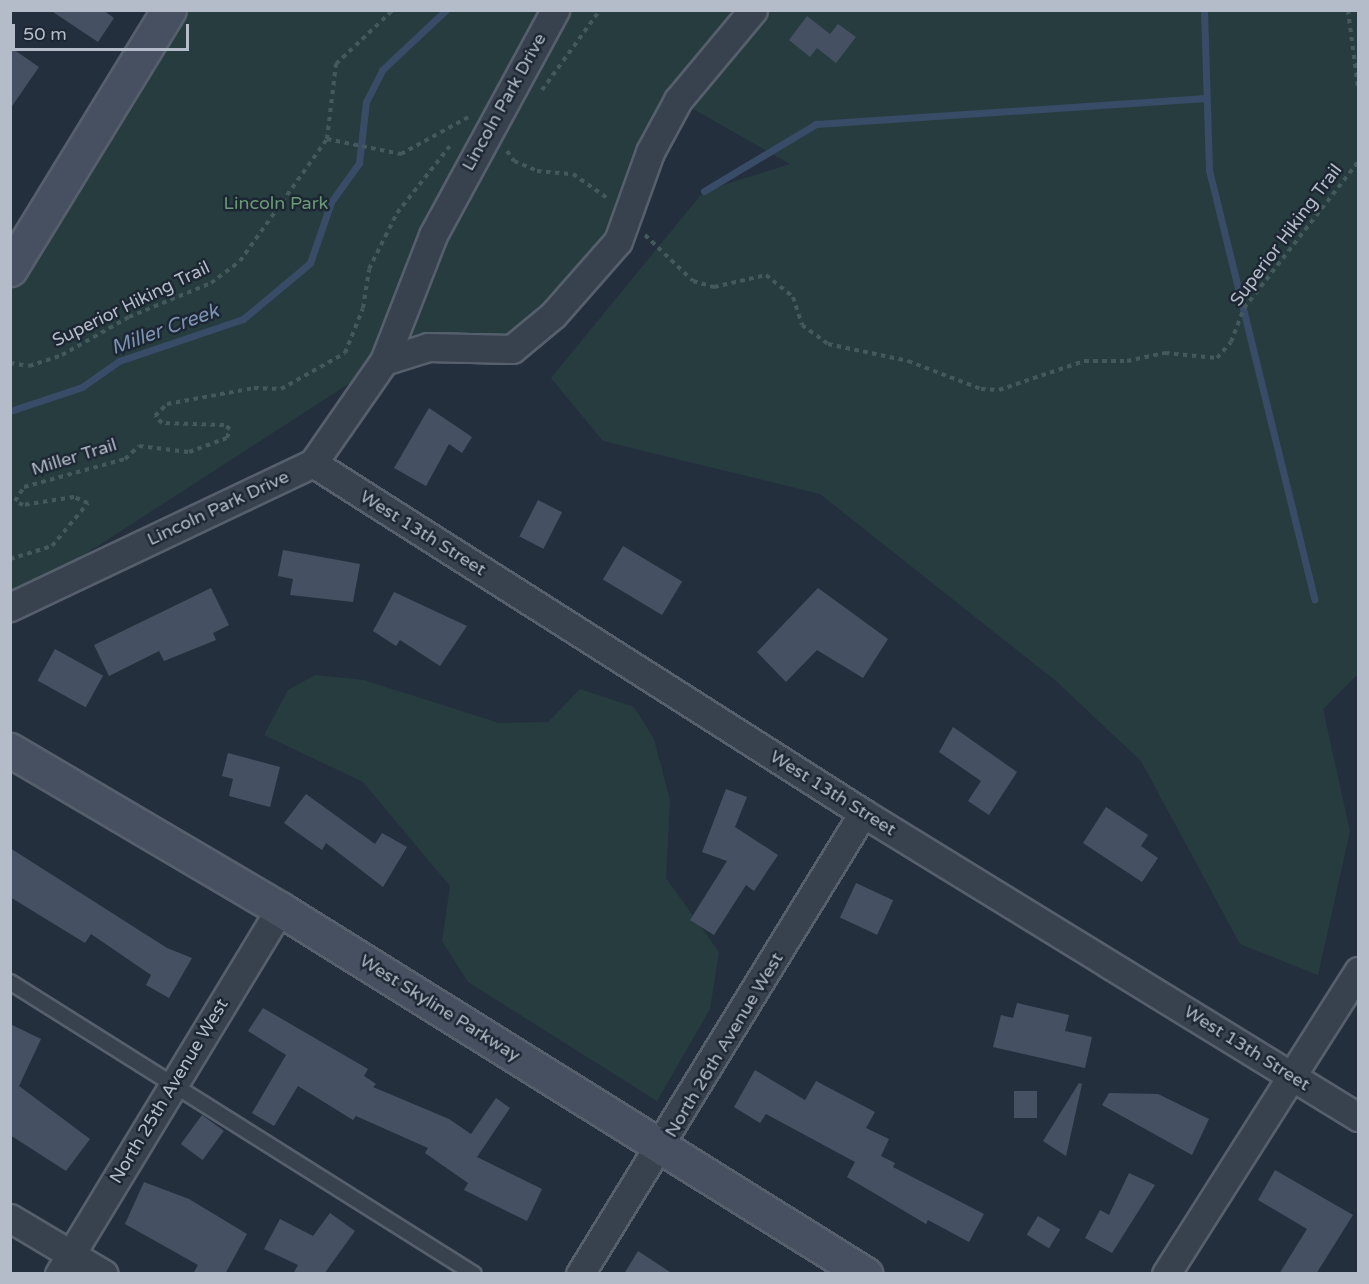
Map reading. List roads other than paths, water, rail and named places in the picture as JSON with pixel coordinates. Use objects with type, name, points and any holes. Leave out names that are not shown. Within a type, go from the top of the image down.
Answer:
[{"type":"street","points":[[10,269],[169,10]]},
{"type":"street","name":"Lincoln Park Drive","points":[[10,607],[313,463],[384,361],[433,235],[496,113],[555,10]]},
{"type":"street","points":[[384,361],[428,347],[512,349],[553,315],[630,220],[650,152],[678,100],[753,10]]},
{"type":"street","name":"West 13th Street","points":[[313,463],[863,813],[1359,1117]]},
{"type":"street","name":"West Skyline Parkway","points":[[10,750],[280,909],[664,1145],[865,1274]]},
{"type":"street","name":"North 26th Avenue West","points":[[580,1274],[664,1145],[863,813]]},
{"type":"street","name":"North 25th Avenue West","points":[[65,1263],[280,909]]},
{"type":"street","points":[[1166,1274],[1359,971]]},
{"type":"street","points":[[10,1218],[65,1263],[104,1274]]},
{"type":"lane","points":[[10,982],[173,1082],[474,1274]]},
{"type":"waterway","name":"Miller Creek","points":[[10,411],[82,387],[119,361],[243,319],[310,263],[331,202],[359,163],[366,102],[382,70],[446,10]]},
{"type":"waterway","points":[[1204,10],[1209,170],[1314,599]]},
{"type":"waterway","points":[[704,191],[816,124],[1206,98]]},
{"type":"park label","name":"Lincoln Park","points":[[276,203]]}]
